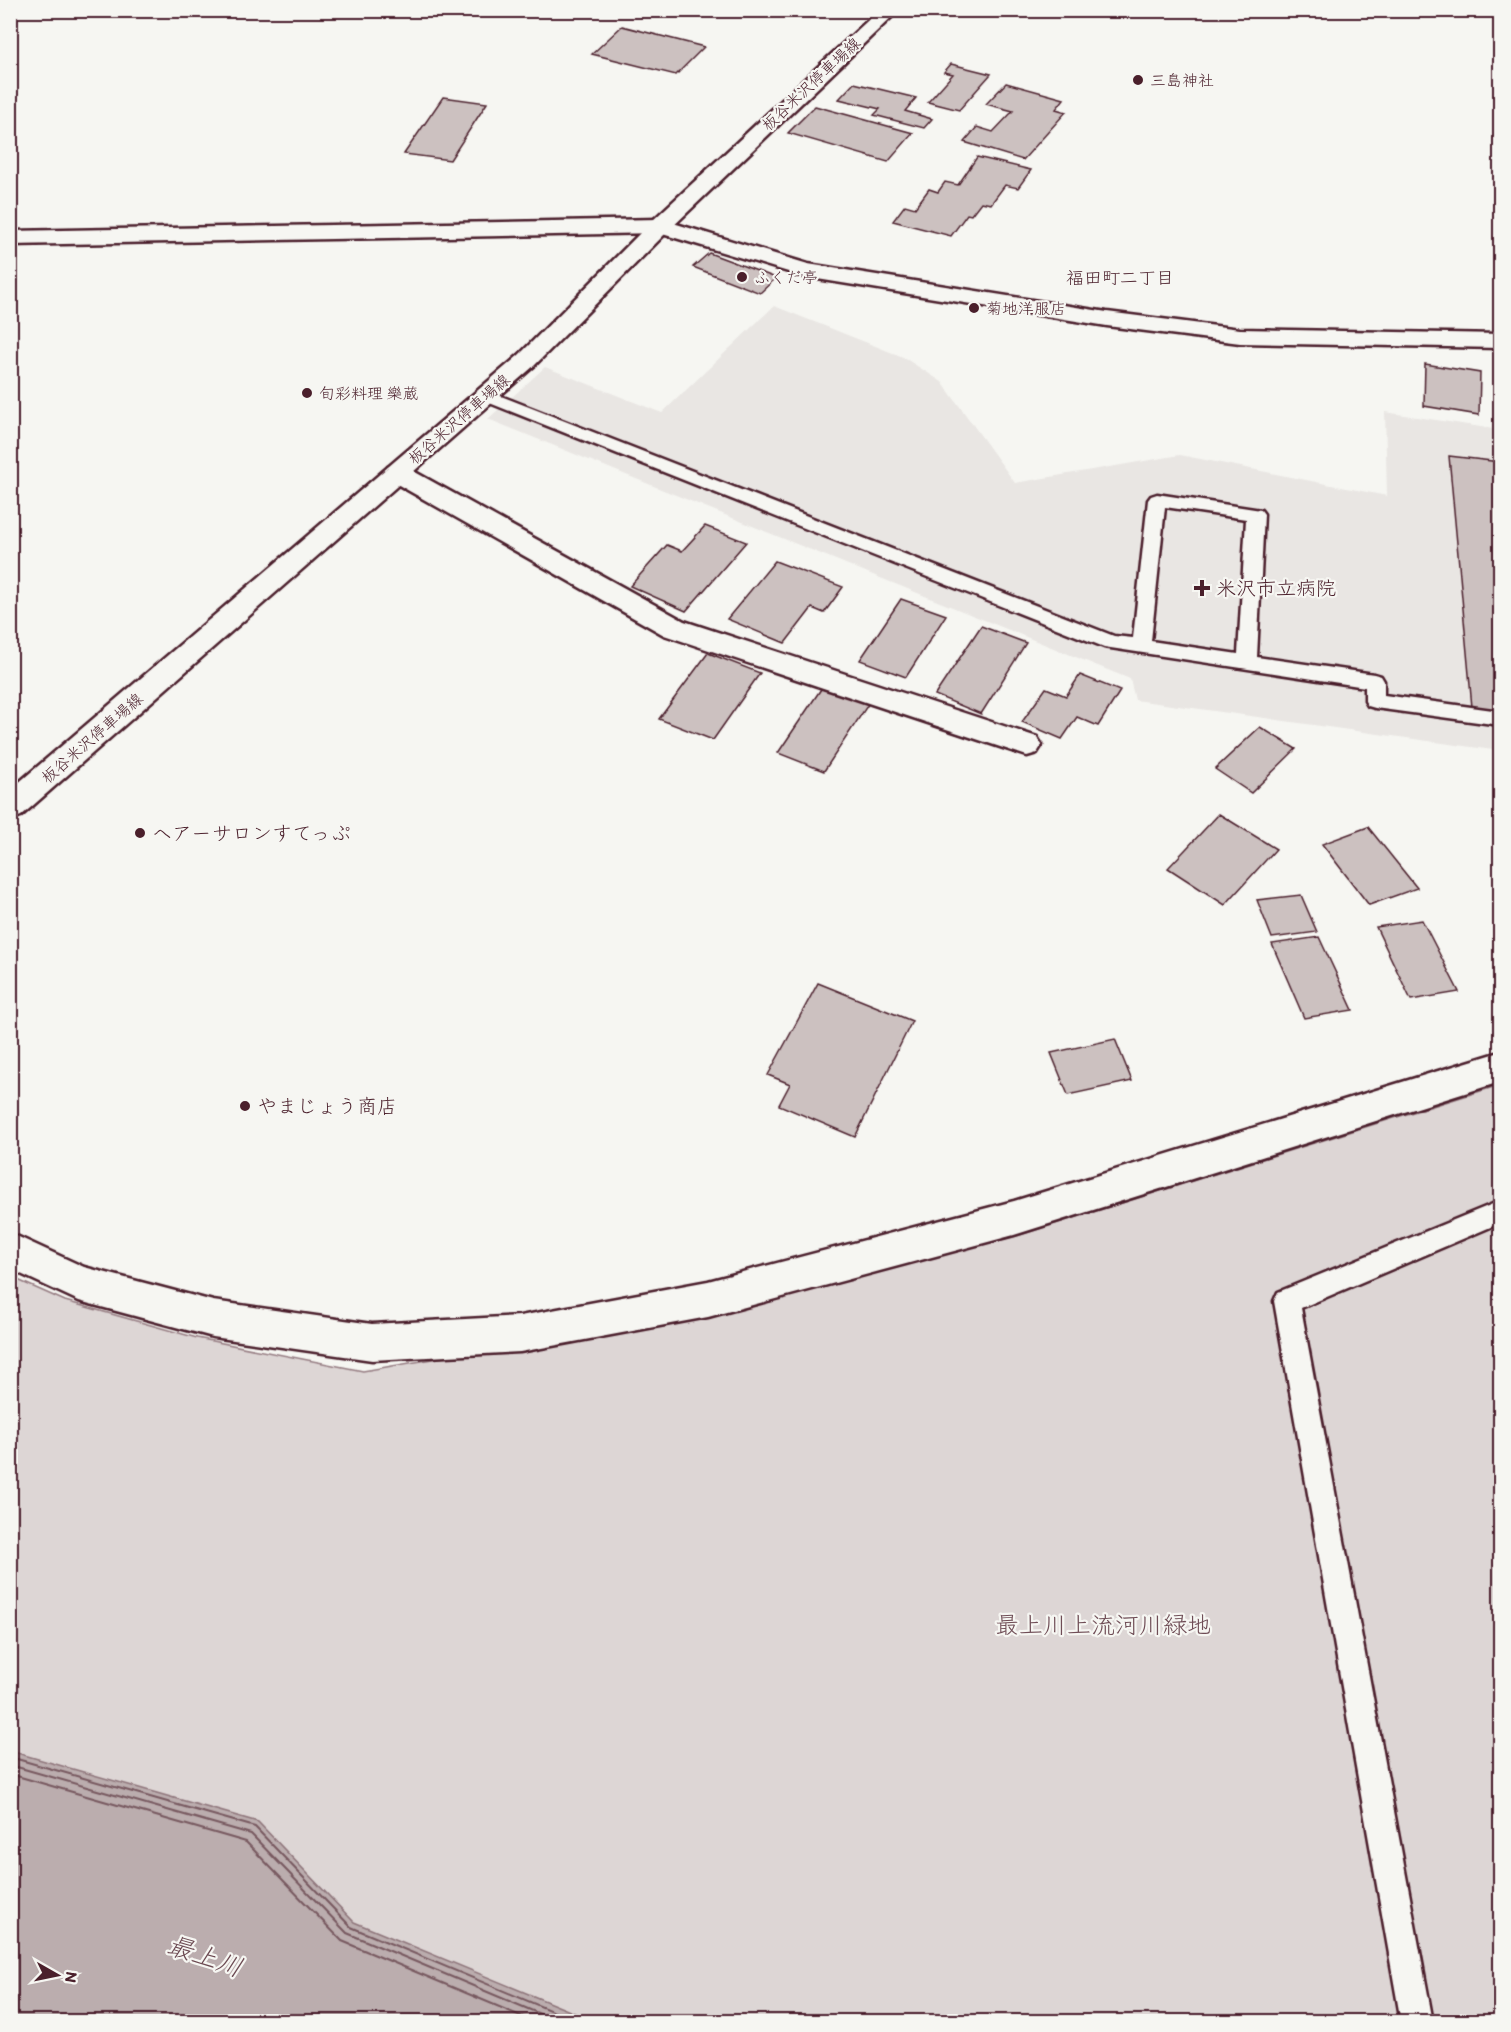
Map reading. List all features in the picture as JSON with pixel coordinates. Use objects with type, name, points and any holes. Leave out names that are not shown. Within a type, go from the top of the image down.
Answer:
[{"type":"street","name":"板谷米沢停車場線","points":[[10,808],[488,396],[527,360],[660,226],[890,10]]},
{"type":"street","points":[[10,238],[660,226],[805,270],[1107,319],[1240,336],[1500,341]]},
{"type":"street","points":[[397,473],[674,628],[1027,745]]},
{"type":"street","points":[[10,1250],[79,1283],[213,1319],[372,1342],[519,1334],[708,1299],[1014,1218],[1500,1067]]},
{"type":"lane","points":[[488,396],[1111,642],[1374,681],[1375,701],[1500,718]]},
{"type":"lane","points":[[1141,647],[1157,500],[1255,514],[1247,662]]},
{"type":"lane","points":[[1417,2022],[1287,1301],[1500,1212]]},
{"type":"shaded area","name":"米沢市立病院","points":[[774,306],[903,357],[942,382],[1015,483],[1180,455],[1387,496],[1385,412],[1500,430],[1500,751],[1135,700],[1130,679],[488,419],[545,367],[662,413]]},
{"type":"green space","name":"最上川上流河川緑地","points":[[1500,1085],[1500,2021],[11,2022],[11,1277],[65,1301],[197,1338],[363,1371],[710,1312],[1020,1235]]},
{"type":"water","name":"最上川","points":[[10,1751],[258,1822],[354,1922],[594,2021],[11,2021]]},
{"type":"building","points":[[622,26],[704,47],[676,75],[592,54]]},
{"type":"building","points":[[951,64],[991,74],[959,110],[928,102],[953,74],[944,72]]},
{"type":"building","points":[[854,83],[916,98],[905,111],[932,119],[924,128],[874,115],[880,109],[839,99]]},
{"type":"building","points":[[1006,83],[1064,99],[1056,109],[1066,112],[1023,160],[964,142],[977,127],[993,132],[1013,111],[986,104]]},
{"type":"building","points":[[443,97],[487,103],[450,160],[404,154]]},
{"type":"building","points":[[815,106],[913,133],[888,162],[788,133]]},
{"type":"building","points":[[977,157],[1031,170],[1018,188],[1005,185],[991,204],[981,202],[971,215],[967,214],[951,236],[893,221],[905,205],[915,208],[929,189],[938,192],[945,182],[958,185]]},
{"type":"building","points":[[709,253],[776,278],[760,293],[693,267]]},
{"type":"building","points":[[1425,364],[1480,373],[1479,415],[1424,406]]},
{"type":"building","points":[[1449,456],[1500,462],[1500,711],[1472,707]]},
{"type":"building","points":[[705,526],[746,542],[686,611],[630,586],[667,545],[682,551]]},
{"type":"building","points":[[775,561],[843,587],[824,613],[812,608],[785,643],[727,619]]},
{"type":"building","points":[[901,599],[946,615],[906,677],[860,660]]},
{"type":"building","points":[[981,626],[1026,643],[981,714],[935,695]]},
{"type":"building","points":[[708,653],[760,673],[713,740],[659,719]]},
{"type":"building","points":[[1080,675],[1120,691],[1098,726],[1077,717],[1062,739],[1022,722],[1046,688],[1066,696]]},
{"type":"building","points":[[823,686],[869,703],[824,771],[778,753]]},
{"type":"building","points":[[1260,727],[1296,749],[1251,793],[1215,769]]},
{"type":"building","points":[[1219,814],[1276,849],[1225,905],[1168,868]]},
{"type":"building","points":[[1368,827],[1417,888],[1369,905],[1322,844]]},
{"type":"building","points":[[1301,895],[1317,932],[1272,938],[1257,900]]},
{"type":"building","points":[[1422,920],[1459,992],[1411,1000],[1376,927]]},
{"type":"building","points":[[1319,937],[1353,1010],[1304,1018],[1272,944]]},
{"type":"building","points":[[818,983],[912,1021],[855,1137],[779,1105],[790,1084],[768,1075]]},
{"type":"building","points":[[1115,1039],[1132,1081],[1068,1095],[1051,1053]]},
{"type":"place","name":"三島神社","points":[[1138,80]]},
{"type":"place","name":"ふくだ亭","points":[[742,277]]},
{"type":"place","name":"菊地洋服店","points":[[974,308]]},
{"type":"place","name":"旬彩料理 樂蔵","points":[[307,393]]},
{"type":"place","name":"米沢市立病院","points":[[1202,588]]},
{"type":"place","name":"ヘアーサロンすてっぷ","points":[[140,833]]},
{"type":"place","name":"やまじょう商店","points":[[245,1106]]},
{"type":"district","name":"福田町二丁目","points":[[1120,278]]}]
